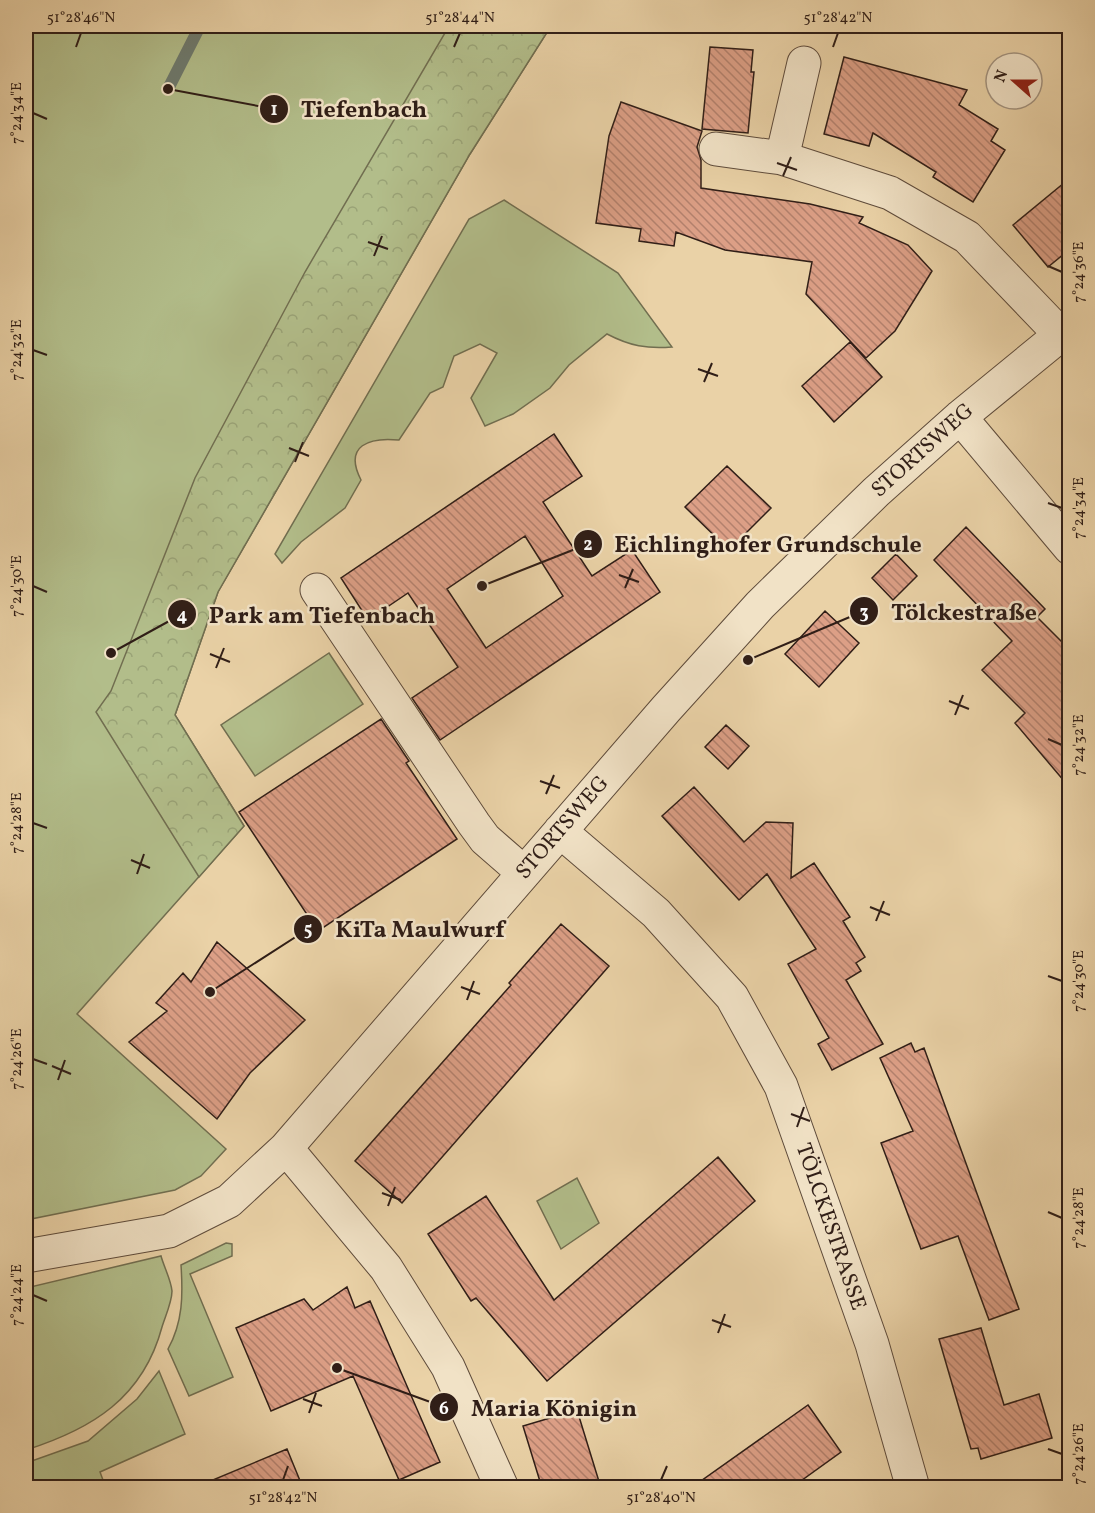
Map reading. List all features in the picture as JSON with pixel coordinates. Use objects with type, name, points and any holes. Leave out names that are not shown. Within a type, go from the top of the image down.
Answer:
[{"type":"street","points":[[782,159],[804,63]]},
{"type":"street","points":[[716,149],[782,159],[890,193],[967,237],[1065,330]]},
{"type":"street","name":"STORTSWEG","points":[[26,1256],[169,1231],[229,1201],[286,1148],[560,831],[760,605],[868,500],[960,417],[1065,330]]},
{"type":"street","points":[[960,417],[1070,548]]},
{"type":"street","points":[[317,590],[474,824],[485,839],[524,873]]},
{"type":"street","name":"TÖLCKESTRASSE","points":[[560,831],[656,914],[732,997],[781,1086],[872,1344],[914,1488]]},
{"type":"street","points":[[286,1148],[386,1268],[448,1367],[502,1488]]},
{"type":"green space","points":[[26,26],[551,26],[470,154],[218,592],[175,715],[244,826],[77,1014],[226,1149],[201,1176],[175,1190],[26,1220]]},
{"type":"green space","points":[[449,26],[551,26],[470,154],[218,592],[175,715],[244,826],[199,877],[96,712],[111,691],[195,478],[305,272]]},
{"type":"green space","points":[[504,200],[618,273],[672,347],[639,346],[607,334],[569,365],[550,388],[513,414],[485,426],[471,398],[497,353],[480,344],[454,356],[443,387],[430,393],[399,440],[369,442],[357,451],[356,468],[361,480],[345,508],[301,542],[282,563],[275,554],[469,219]]},
{"type":"green space","points":[[329,653],[363,704],[255,776],[221,725]]},
{"type":"green space","points":[[577,1178],[599,1223],[561,1249],[537,1201]]},
{"type":"green space","points":[[226,1243],[232,1244],[232,1256],[190,1274],[233,1377],[189,1396],[168,1349],[177,1329],[181,1308],[181,1265]]},
{"type":"green space","points":[[161,1256],[172,1295],[153,1352],[142,1373],[128,1392],[93,1421],[50,1442],[26,1450],[26,1288]]},
{"type":"green space","points":[[159,1371],[185,1434],[100,1472],[103,1480],[90,1487],[26,1487],[26,1463],[88,1441],[137,1399]]},
{"type":"building","points":[[710,47],[753,50],[751,72],[754,72],[748,133],[702,129]]},
{"type":"building","points":[[844,57],[967,90],[959,105],[998,129],[991,141],[1005,150],[973,202],[933,177],[936,172],[873,133],[869,146],[824,134]]},
{"type":"building","points":[[621,102],[702,131],[697,147],[701,160],[701,188],[810,204],[863,217],[859,223],[908,245],[932,271],[895,331],[866,358],[806,294],[812,262],[725,250],[676,232],[674,246],[639,241],[641,229],[596,223],[609,136]]},
{"type":"building","points":[[1070,178],[1070,249],[1048,267],[1013,225]]},
{"type":"building","points":[[850,342],[882,377],[834,422],[802,386]]},
{"type":"building","points":[[554,434],[582,476],[543,502],[592,576],[632,550],[660,592],[440,740],[412,698],[458,667],[408,593],[368,620],[341,578]],"holes":[[[525,536],[563,596],[486,648],[447,589]]]},
{"type":"building","points":[[727,466],[771,508],[729,550],[685,507]]},
{"type":"building","points":[[966,527],[1045,609],[1037,617],[1070,650],[1070,788],[1015,723],[1025,713],[982,670],[1012,641],[934,560]]},
{"type":"building","points":[[896,554],[917,576],[893,600],[872,578]]},
{"type":"building","points":[[825,611],[859,643],[819,687],[785,654]]},
{"type":"building","points":[[381,719],[409,761],[406,763],[457,839],[318,931],[239,812]]},
{"type":"building","points":[[726,725],[749,746],[728,769],[705,747]]},
{"type":"building","points":[[694,787],[744,842],[766,822],[793,823],[791,878],[814,863],[850,917],[843,921],[865,957],[856,963],[861,971],[846,980],[883,1044],[832,1070],[818,1044],[829,1038],[788,964],[816,949],[767,874],[739,900],[662,816]]},
{"type":"building","points":[[561,924],[609,966],[402,1203],[355,1161],[511,985],[509,983]]},
{"type":"building","points":[[217,942],[305,1020],[250,1073],[217,1119],[129,1042],[167,1011],[156,1003],[183,973],[191,982]]},
{"type":"building","points":[[911,1043],[915,1052],[924,1048],[1019,1309],[989,1320],[958,1236],[921,1249],[881,1143],[913,1131],[880,1058]]},
{"type":"building","points":[[718,1157],[755,1201],[547,1381],[476,1298],[471,1301],[428,1234],[486,1196],[554,1300]]},
{"type":"building","points":[[347,1287],[355,1308],[370,1301],[440,1462],[399,1480],[353,1376],[271,1411],[236,1328],[304,1299],[313,1310]]},
{"type":"building","points":[[981,1328],[1004,1405],[1039,1394],[1052,1438],[981,1459],[978,1448],[971,1449],[939,1339]]},
{"type":"building","points":[[808,1405],[841,1452],[791,1488],[691,1488]]},
{"type":"building","points":[[577,1410],[601,1488],[542,1488],[523,1426]]},
{"type":"building","points":[[287,1449],[303,1488],[196,1487]]},
{"type":"waterway","points":[[168,89],[200,26]]},
{"type":"place","name":"Tiefenbach","points":[[168,89]]},
{"type":"place","name":"Eichlinghofer Grundschule","points":[[482,586]]},
{"type":"place","name":"Park am Tiefenbach","points":[[111,653]]},
{"type":"place","name":"Tölckestraße","points":[[748,660]]},
{"type":"place","name":"KiTa Maulwurf","points":[[210,992]]},
{"type":"place","name":"Maria Königin","points":[[337,1368]]}]
